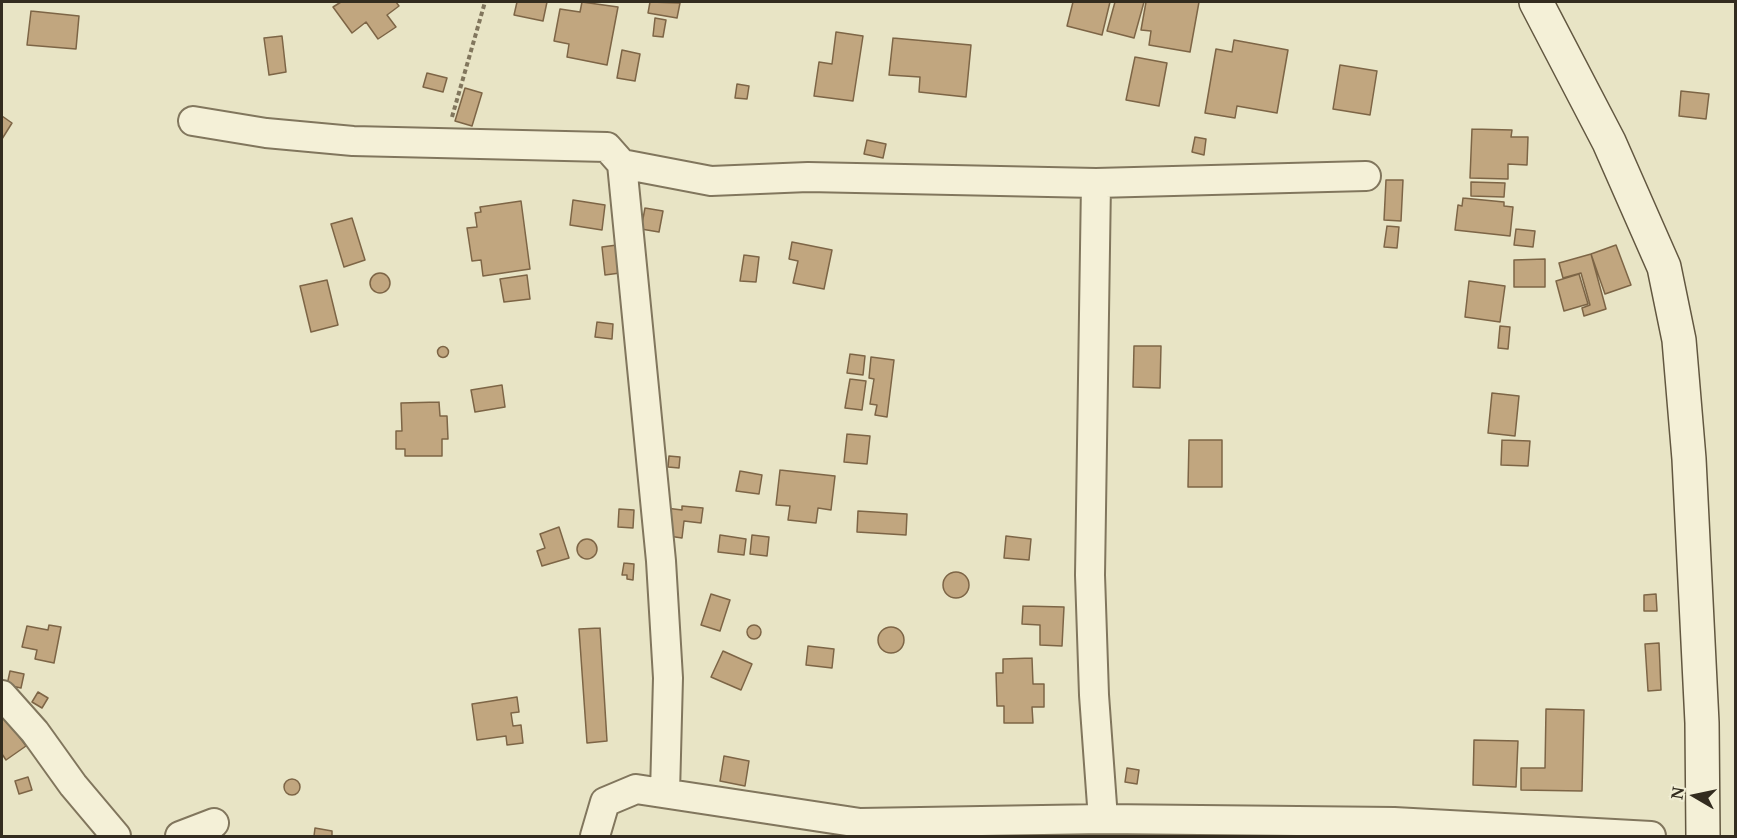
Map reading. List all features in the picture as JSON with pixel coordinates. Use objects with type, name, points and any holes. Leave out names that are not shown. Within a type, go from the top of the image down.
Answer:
[{"type":"street","points":[[1536,2],[1595,113],[1664,267],[1678,340],[1689,459],[1702,723],[1703,837]]},
{"type":"street","points":[[193,121],[266,134],[398,143],[607,147],[622,164],[661,561],[668,678],[666,793]]},
{"type":"street","points":[[622,164],[711,181],[808,177],[1096,183],[1366,176]]},
{"type":"street","points":[[1096,183],[1090,576],[1094,695],[1103,819]]},
{"type":"street","points":[[2,695],[35,732],[73,785],[116,837]]},
{"type":"street","points":[[595,837],[605,802],[636,789],[860,823],[1103,819],[1186,828],[1394,822],[1651,837]]},
{"type":"street","points":[[180,837],[214,824]]},
{"type":"path","points":[[445,144],[485,2]]},
{"type":"building","points":[[341,2],[396,2],[399,6],[387,15],[396,27],[378,39],[366,22],[352,33],[333,7]]},
{"type":"building","points":[[517,2],[547,2],[543,21],[514,15]]},
{"type":"building","points":[[582,2],[618,7],[607,65],[567,57],[569,44],[554,41],[560,9],[580,12]]},
{"type":"building","points":[[650,2],[680,3],[677,18],[648,13]]},
{"type":"building","points":[[1073,2],[1110,2],[1102,35],[1067,26]]},
{"type":"building","points":[[1115,2],[1144,2],[1134,38],[1107,31]]},
{"type":"building","points":[[1146,2],[1199,2],[1190,52],[1149,45],[1151,31],[1141,30]]},
{"type":"building","points":[[31,11],[79,16],[76,49],[27,45]]},
{"type":"building","points":[[655,18],[666,20],[663,37],[653,36]]},
{"type":"building","points":[[836,32],[863,36],[853,101],[814,96],[819,62],[832,64]]},
{"type":"building","points":[[282,36],[286,72],[269,75],[264,38]]},
{"type":"building","points":[[893,38],[971,45],[966,97],[919,92],[920,77],[889,75]]},
{"type":"building","points":[[1234,40],[1288,50],[1277,113],[1237,106],[1235,118],[1205,113],[1216,49],[1232,52]]},
{"type":"building","points":[[622,50],[640,54],[635,81],[617,78]]},
{"type":"building","points":[[1135,57],[1167,63],[1159,106],[1126,100]]},
{"type":"building","points":[[1340,65],[1377,71],[1370,115],[1333,109]]},
{"type":"building","points":[[427,73],[447,78],[443,92],[423,87]]},
{"type":"building","points":[[737,84],[749,86],[747,99],[735,98]]},
{"type":"building","points":[[465,88],[482,93],[472,126],[455,121]]},
{"type":"building","points":[[1681,91],[1709,94],[1706,119],[1679,116]]},
{"type":"building","points":[[2,116],[12,123],[2,139]]},
{"type":"building","points":[[1472,129],[1512,130],[1511,137],[1528,137],[1527,165],[1508,164],[1508,179],[1470,178]]},
{"type":"building","points":[[1195,137],[1206,139],[1204,155],[1192,152]]},
{"type":"building","points":[[867,140],[886,144],[883,158],[864,154]]},
{"type":"building","points":[[1386,180],[1403,180],[1401,221],[1384,220]]},
{"type":"building","points":[[1471,182],[1505,183],[1504,197],[1471,196]]},
{"type":"building","points":[[1463,198],[1504,202],[1504,206],[1513,207],[1510,236],[1455,230],[1458,205],[1462,206]]},
{"type":"building","points":[[573,200],[605,205],[602,230],[570,225]]},
{"type":"building","points":[[521,201],[530,269],[483,276],[481,260],[472,261],[467,228],[477,227],[475,213],[481,212],[480,207]]},
{"type":"building","points":[[645,208],[663,211],[659,232],[641,229]]},
{"type":"building","points":[[352,218],[365,260],[344,267],[331,224]]},
{"type":"building","points":[[1387,226],[1399,227],[1397,248],[1384,247]]},
{"type":"building","points":[[1516,229],[1535,231],[1533,247],[1514,245]]},
{"type":"building","points":[[792,242],[832,250],[824,289],[793,283],[798,261],[789,259]]},
{"type":"building","points":[[617,245],[620,273],[605,275],[602,247]]},
{"type":"building","points":[[1616,245],[1631,285],[1605,294],[1591,254]]},
{"type":"building","points":[[1591,254],[1606,309],[1584,316],[1582,308],[1590,305],[1581,273],[1563,278],[1559,263]]},
{"type":"building","points":[[744,255],[759,257],[756,282],[740,281]]},
{"type":"building","points":[[1545,259],[1545,287],[1514,287],[1514,260]]},
{"type":"building","points":[[380,273],[387,276],[390,283],[387,290],[380,293],[373,290],[370,283],[373,276]]},
{"type":"building","points":[[1579,274],[1588,304],[1564,311],[1556,281]]},
{"type":"building","points":[[527,275],[530,299],[504,302],[500,279]]},
{"type":"building","points":[[327,280],[338,325],[311,332],[300,286]]},
{"type":"building","points":[[1469,281],[1505,286],[1500,322],[1465,317]]},
{"type":"building","points":[[597,322],[613,324],[612,339],[595,337]]},
{"type":"building","points":[[1500,326],[1510,327],[1508,349],[1498,348]]},
{"type":"building","points":[[443,346],[449,352],[443,358],[437,352]]},
{"type":"building","points":[[1134,346],[1161,346],[1160,388],[1133,387]]},
{"type":"building","points":[[850,354],[865,356],[863,375],[847,373]]},
{"type":"building","points":[[871,357],[894,360],[887,417],[875,415],[877,405],[870,404],[874,379],[869,378]]},
{"type":"building","points":[[850,379],[866,381],[862,410],[845,408]]},
{"type":"building","points":[[502,385],[505,407],[475,412],[471,390]]},
{"type":"building","points":[[1492,393],[1519,396],[1515,436],[1488,433]]},
{"type":"building","points":[[439,402],[440,416],[447,416],[448,439],[442,439],[442,456],[405,456],[405,449],[396,449],[396,431],[402,431],[401,403]]},
{"type":"building","points":[[847,434],[870,436],[867,464],[844,462]]},
{"type":"building","points":[[1189,440],[1222,440],[1222,487],[1188,487]]},
{"type":"building","points":[[1502,440],[1530,441],[1528,466],[1501,465]]},
{"type":"building","points":[[669,456],[680,457],[679,468],[668,467]]},
{"type":"building","points":[[780,470],[835,476],[831,510],[818,508],[816,523],[788,520],[790,506],[776,505]]},
{"type":"building","points":[[740,471],[762,475],[759,494],[736,491]]},
{"type":"building","points":[[682,506],[703,508],[701,523],[684,521],[682,538],[662,535],[666,508],[682,510]]},
{"type":"building","points":[[619,509],[634,510],[633,528],[618,527]]},
{"type":"building","points":[[858,511],[907,514],[906,535],[857,532]]},
{"type":"building","points":[[559,527],[569,558],[542,566],[537,551],[545,548],[540,534]]},
{"type":"building","points":[[720,535],[746,539],[744,555],[718,552]]},
{"type":"building","points":[[752,535],[769,537],[767,556],[750,554]]},
{"type":"building","points":[[1006,536],[1031,539],[1029,560],[1004,558]]},
{"type":"building","points":[[587,539],[594,542],[597,549],[594,556],[587,559],[580,556],[577,549],[580,542]]},
{"type":"building","points":[[624,563],[634,564],[633,580],[627,579],[627,575],[622,575]]},
{"type":"building","points":[[956,572],[965,576],[969,585],[965,594],[956,598],[947,594],[943,585],[947,576]]},
{"type":"building","points":[[711,594],[730,600],[720,631],[701,625]]},
{"type":"building","points":[[1656,594],[1657,611],[1644,611],[1644,595]]},
{"type":"building","points":[[1023,606],[1064,607],[1062,646],[1040,645],[1040,625],[1022,624]]},
{"type":"building","points":[[49,625],[61,627],[54,663],[35,659],[37,650],[22,647],[27,626],[48,630]]},
{"type":"building","points":[[751,625],[757,625],[761,632],[757,639],[751,639],[747,635],[747,629]]},
{"type":"building","points":[[891,627],[900,631],[904,640],[900,649],[891,653],[882,649],[878,640],[882,631]]},
{"type":"building","points":[[600,628],[607,741],[587,743],[579,629]]},
{"type":"building","points":[[1659,643],[1661,690],[1648,691],[1645,644]]},
{"type":"building","points":[[808,646],[834,649],[832,668],[806,665]]},
{"type":"building","points":[[723,651],[752,664],[741,690],[711,677]]},
{"type":"building","points":[[1032,658],[1033,684],[1044,684],[1044,707],[1032,707],[1033,723],[1004,723],[1004,706],[997,706],[996,673],[1003,673],[1003,659]]},
{"type":"building","points":[[10,671],[24,674],[21,688],[7,685]]},
{"type":"building","points":[[38,692],[48,698],[42,708],[32,702]]},
{"type":"building","points":[[517,697],[519,712],[511,713],[513,726],[521,725],[523,743],[507,745],[506,736],[477,740],[472,704]]},
{"type":"building","points":[[1546,709],[1584,710],[1582,791],[1521,790],[1521,768],[1545,768]]},
{"type":"building","points":[[5,717],[26,746],[6,760],[2,754],[2,720]]},
{"type":"building","points":[[1474,740],[1518,741],[1516,787],[1473,785]]},
{"type":"building","points":[[724,756],[749,761],[745,786],[720,781]]},
{"type":"building","points":[[1127,768],[1139,770],[1137,784],[1125,782]]},
{"type":"building","points":[[28,777],[32,790],[19,794],[15,781]]},
{"type":"building","points":[[289,779],[295,779],[300,787],[298,793],[289,795],[284,790],[284,784]]},
{"type":"building","points":[[315,828],[332,831],[332,836],[314,836]]}]
